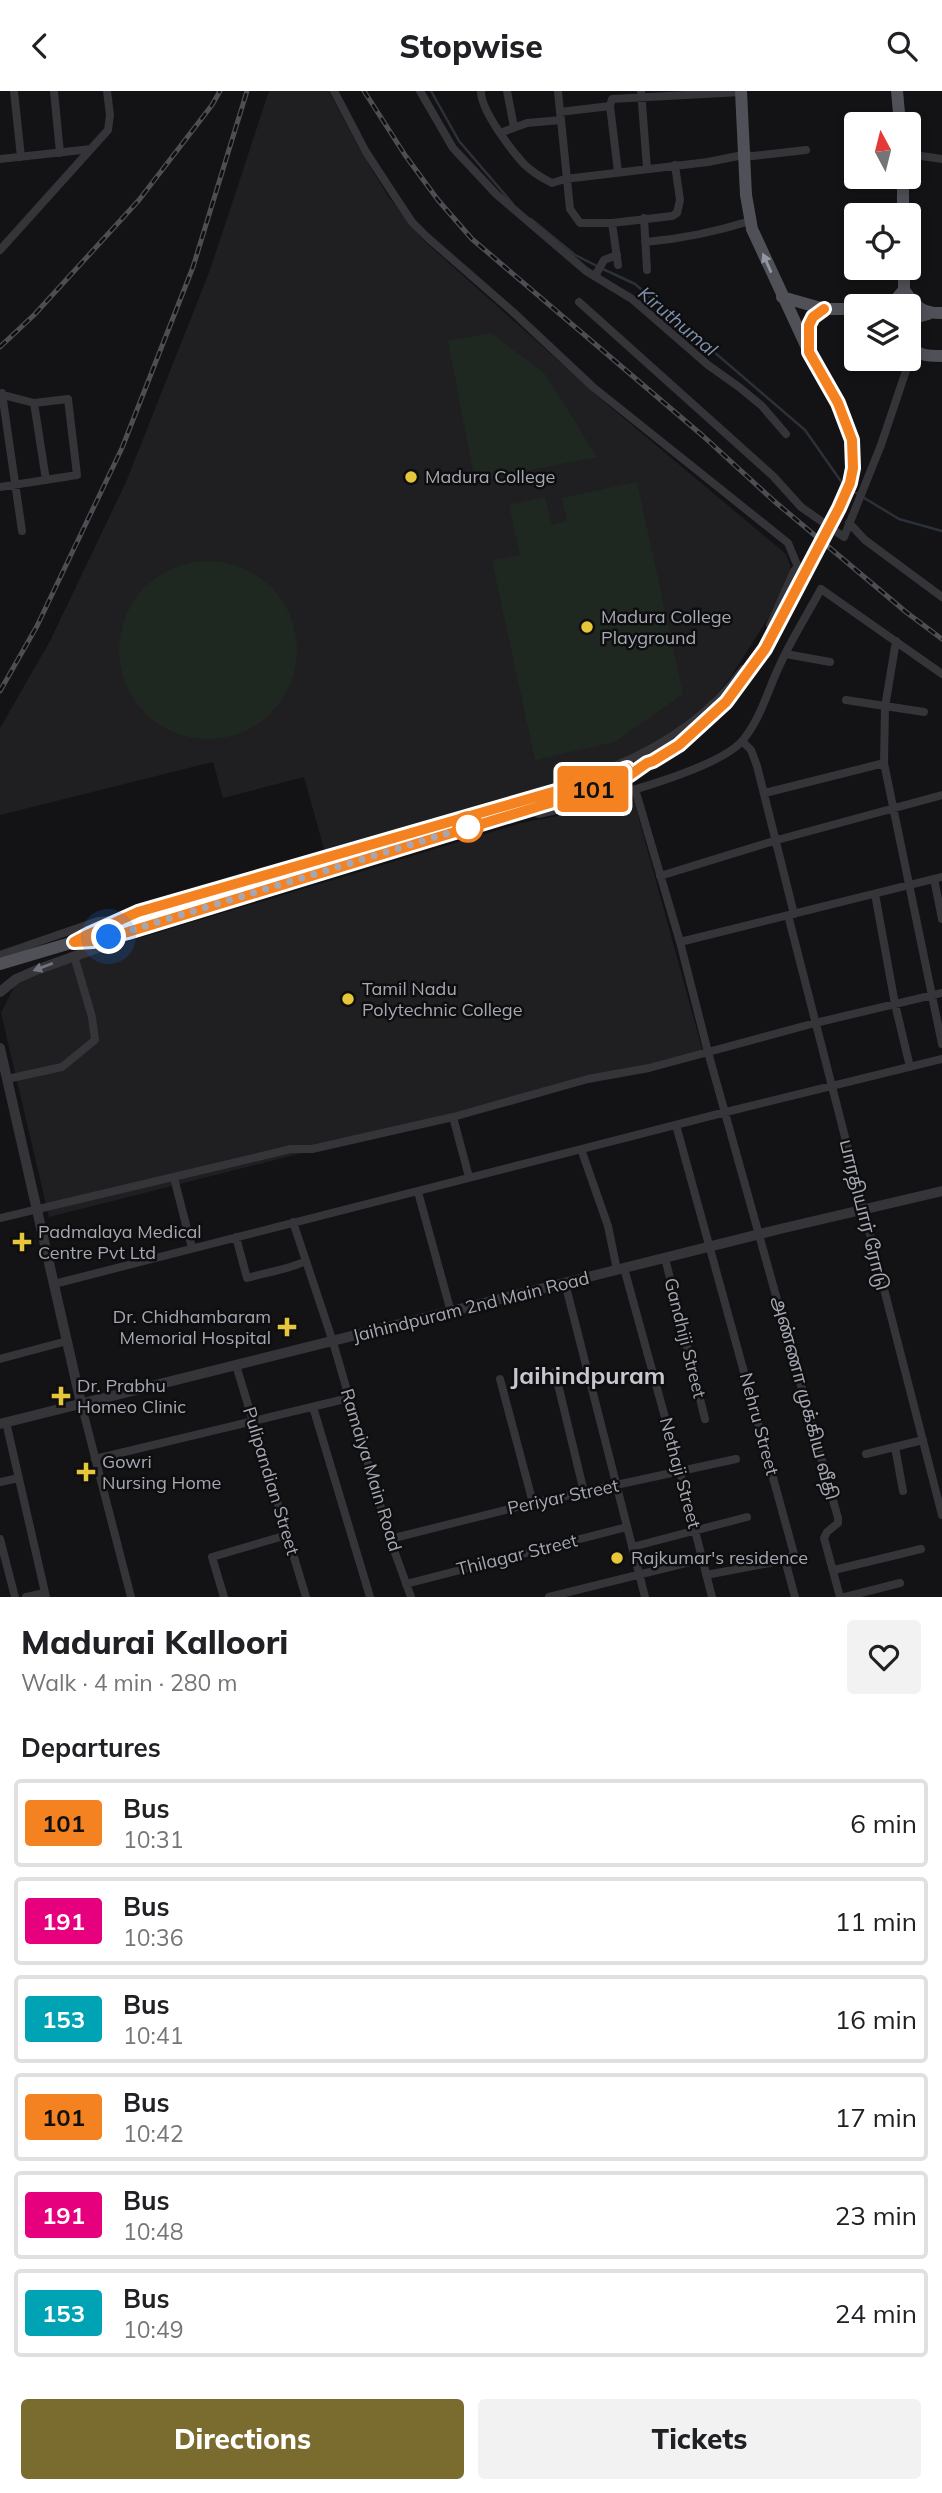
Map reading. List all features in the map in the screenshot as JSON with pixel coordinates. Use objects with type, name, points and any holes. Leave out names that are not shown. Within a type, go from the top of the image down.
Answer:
[{"type":"main road","points":[[0,964],[74,942],[138,912],[526,805],[573,796],[630,775],[679,745],[704,723],[746,677],[765,649],[839,508],[850,483],[853,453],[849,429],[838,403],[782,297],[750,221],[743,155],[741,91]]},
{"type":"main road","points":[[897,91],[899,112]]},
{"type":"main road","points":[[904,280],[904,290],[918,308],[928,314]]},
{"type":"main road","points":[[901,294],[904,290]]},
{"type":"main road","points":[[782,297],[824,309],[844,309]]},
{"type":"main road","points":[[809,352],[809,325],[813,317],[824,309]]},
{"type":"main road","points":[[921,316],[942,313]]},
{"type":"main road","points":[[921,354],[942,356]]},
{"type":"main road","points":[[74,942],[93,941],[128,932],[526,805]]},
{"type":"street","points":[[14,91],[21,156]]},
{"type":"street","points":[[54,91],[60,153]]},
{"type":"street","points":[[0,250],[108,130],[110,115],[107,91]]},
{"type":"street","points":[[334,91],[366,152],[419,230],[593,387],[783,538],[798,567],[757,649],[709,708],[669,739],[635,757],[588,776],[532,792],[526,805],[539,814],[635,789],[728,753],[742,741],[761,712],[786,654],[821,589],[942,674]]},
{"type":"street","points":[[420,91],[453,148],[483,181],[594,276],[632,299],[708,365],[762,406],[786,434]]},
{"type":"street","points":[[481,91],[481,99],[500,133],[524,164],[552,183],[743,155],[806,149]]},
{"type":"street","points":[[507,91],[514,127]]},
{"type":"street","points":[[558,91],[565,179],[570,209],[580,223],[612,223],[672,216],[677,213],[680,200],[675,165]]},
{"type":"street","points":[[500,133],[612,98],[641,94],[741,91]]},
{"type":"street","points":[[641,94],[647,168]]},
{"type":"street","points":[[612,98],[618,172]]},
{"type":"street","points":[[0,159],[91,149]]},
{"type":"street","points":[[921,156],[942,159]]},
{"type":"street","points":[[644,218],[647,270]]},
{"type":"street","points":[[645,242],[678,239],[750,221]]},
{"type":"street","points":[[612,223],[618,265]]},
{"type":"street","points":[[594,276],[604,260],[617,255]]},
{"type":"street","points":[[579,302],[773,476],[801,507],[844,537],[881,445],[903,371]]},
{"type":"street","points":[[0,487],[15,485],[77,475],[68,398],[34,403],[1,393],[15,485],[22,531]]},
{"type":"street","points":[[34,403],[46,480]]},
{"type":"street","points":[[849,523],[865,540],[942,597]]},
{"type":"street","points":[[895,641],[885,707],[884,763],[907,885],[942,1044]]},
{"type":"street","points":[[786,654],[830,662]]},
{"type":"street","points":[[846,700],[924,712]]},
{"type":"street","name":"பாரதியார் ரோடு","points":[[742,741],[751,750],[765,793],[815,1023],[941,1510]]},
{"type":"street","points":[[765,793],[884,763]]},
{"type":"street","points":[[635,789],[761,1235]]},
{"type":"street","points":[[660,876],[777,840],[942,795]]},
{"type":"street","points":[[680,942],[938,878],[942,919]]},
{"type":"street","points":[[875,894],[895,1004],[910,1067]]},
{"type":"street","points":[[0,955],[98,922],[123,919]]},
{"type":"street","points":[[0,992],[16,979],[117,941],[128,932]]},
{"type":"street","points":[[7,1079],[62,1067],[95,1039],[92,1017],[74,956]]},
{"type":"street","points":[[0,1219],[291,1149],[313,1149],[453,1117],[588,1079],[649,1068],[815,1023],[942,993]]},
{"type":"street","points":[[0,1048],[80,1403],[131,1597]]},
{"type":"street","points":[[54,1284],[942,1059]]},
{"type":"street","points":[[453,1117],[469,1177]]},
{"type":"street","points":[[676,1125],[711,1246]]},
{"type":"street","name":"Nethaji Street","points":[[581,1149],[608,1226],[680,1472],[712,1597]]},
{"type":"street","points":[[174,1178],[192,1248]]},
{"type":"street","name":"Jaihindpuram 2nd Main Road","points":[[2,1422],[942,1191]]},
{"type":"street","points":[[418,1192],[451,1312]]},
{"type":"street","name":"Ramaiya Main Road","points":[[293,1222],[332,1342],[390,1539],[411,1597]]},
{"type":"street","name":"அண்ணா முக்கிய வீதி","points":[[761,1235],[838,1518],[838,1523],[824,1538],[842,1597]]},
{"type":"street","points":[[236,1237],[247,1278],[289,1269],[306,1261]]},
{"type":"street","name":"Nehru Street","points":[[711,1246],[794,1554],[786,1560],[795,1597]]},
{"type":"street","name":"Gandhiji Street","points":[[665,1258],[705,1419]]},
{"type":"street","points":[[565,1283],[645,1597]]},
{"type":"street","points":[[0,1359],[67,1341]]},
{"type":"street","name":"Pulipandian Street","points":[[236,1365],[306,1597]]},
{"type":"street","points":[[555,1371],[584,1492]]},
{"type":"street","points":[[499,1378],[533,1503]]},
{"type":"street","points":[[96,1459],[349,1398]]},
{"type":"street","points":[[313,1407],[370,1597]]},
{"type":"street","points":[[2,1422],[19,1478],[46,1595],[26,1597]]},
{"type":"street","points":[[866,1454],[923,1440]]},
{"type":"street","points":[[895,1447],[903,1491]]},
{"type":"street","name":"Periyar Street","points":[[390,1539],[533,1503],[736,1459]]},
{"type":"street","points":[[0,1482],[19,1478]]},
{"type":"street","points":[[632,1547],[747,1517]]},
{"type":"street","name":"Thilagar Street","points":[[406,1584],[627,1527]]},
{"type":"street","points":[[224,1597],[212,1556],[287,1535]]},
{"type":"street","points":[[0,1539],[15,1597]]},
{"type":"street","points":[[834,1570],[920,1549]]},
{"type":"street","points":[[549,1597],[586,1593],[638,1575],[702,1559]]},
{"type":"street","points":[[706,1575],[786,1560]]},
{"type":"street","points":[[842,1597],[900,1583]]},
{"type":"shaded area","name":"Madura College","points":[[269,91],[329,91],[388,196],[422,239],[608,405],[786,554],[790,576],[767,620],[730,678],[710,702],[668,737],[621,761],[326,856],[304,777],[223,798],[213,762],[0,815],[0,728],[50,641],[126,482],[210,270]]},
{"type":"shaded area","points":[[491,333],[545,374],[597,457],[475,481],[448,341]]},
{"type":"shaded area","name":"Madura College Playground","points":[[637,482],[683,694],[615,742],[535,760],[492,561],[520,555],[509,505],[545,497],[552,525],[567,521],[562,498]]},
{"type":"shaded area","points":[[208,561],[242,568],[271,587],[290,616],[297,650],[290,684],[271,713],[242,732],[208,739],[174,732],[145,713],[126,684],[119,650],[126,616],[145,587],[174,568]]},
{"type":"shaded area","name":"Tamil Nadu Polytechnic College","points":[[634,801],[703,1052],[49,1217],[1,1013],[15,985],[127,942],[521,823]]},
{"type":"waterway","name":"Kiruthumal","points":[[431,91],[459,141],[513,204]]},
{"type":"waterway","name":"Kiruthumal","points":[[531,219],[575,255],[597,266]]},
{"type":"waterway","name":"Kiruthumal","points":[[603,269],[635,284],[805,430],[845,487]]},
{"type":"waterway","name":"Kiruthumal","points":[[851,490],[899,519],[942,531]]},
{"type":"railway","points":[[0,347],[35,314],[139,200],[220,91]]},
{"type":"railway","points":[[0,691],[37,626],[122,448],[193,267],[247,91]]},
{"type":"railway","points":[[364,91],[405,155],[438,200],[472,239],[703,436],[774,501],[942,639]]},
{"type":"bus line","name":"101","points":[[627,768],[570,787],[138,912],[74,942],[93,941],[128,932],[573,796],[630,775],[679,745],[726,702],[765,649],[850,483],[853,453],[849,429],[838,403],[809,352],[809,325],[813,317],[824,309]]},
{"type":"place","name":"Madura College","points":[[411,477]]},
{"type":"place","name":"Madura College Playground","points":[[587,627]]},
{"type":"place","name":"Tamil Nadu Polytechnic College","points":[[348,999]]},
{"type":"place","name":"Padmalaya Medical Centre Pvt Ltd","points":[[22,1242]]},
{"type":"place","name":"Dr. Chidhambaram Memorial Hospital","points":[[287,1327]]},
{"type":"place","name":"Dr. Prabhu Homeo Clinic","points":[[61,1396]]},
{"type":"place","name":"Gowri Nursing Home","points":[[86,1472]]},
{"type":"place","name":"Rajkumar's residence","points":[[617,1558]]},
{"type":"district","name":"Jaihindpuram","points":[[588,1376]]},
{"type":"route","points":[[109,937],[468,827]]}]
